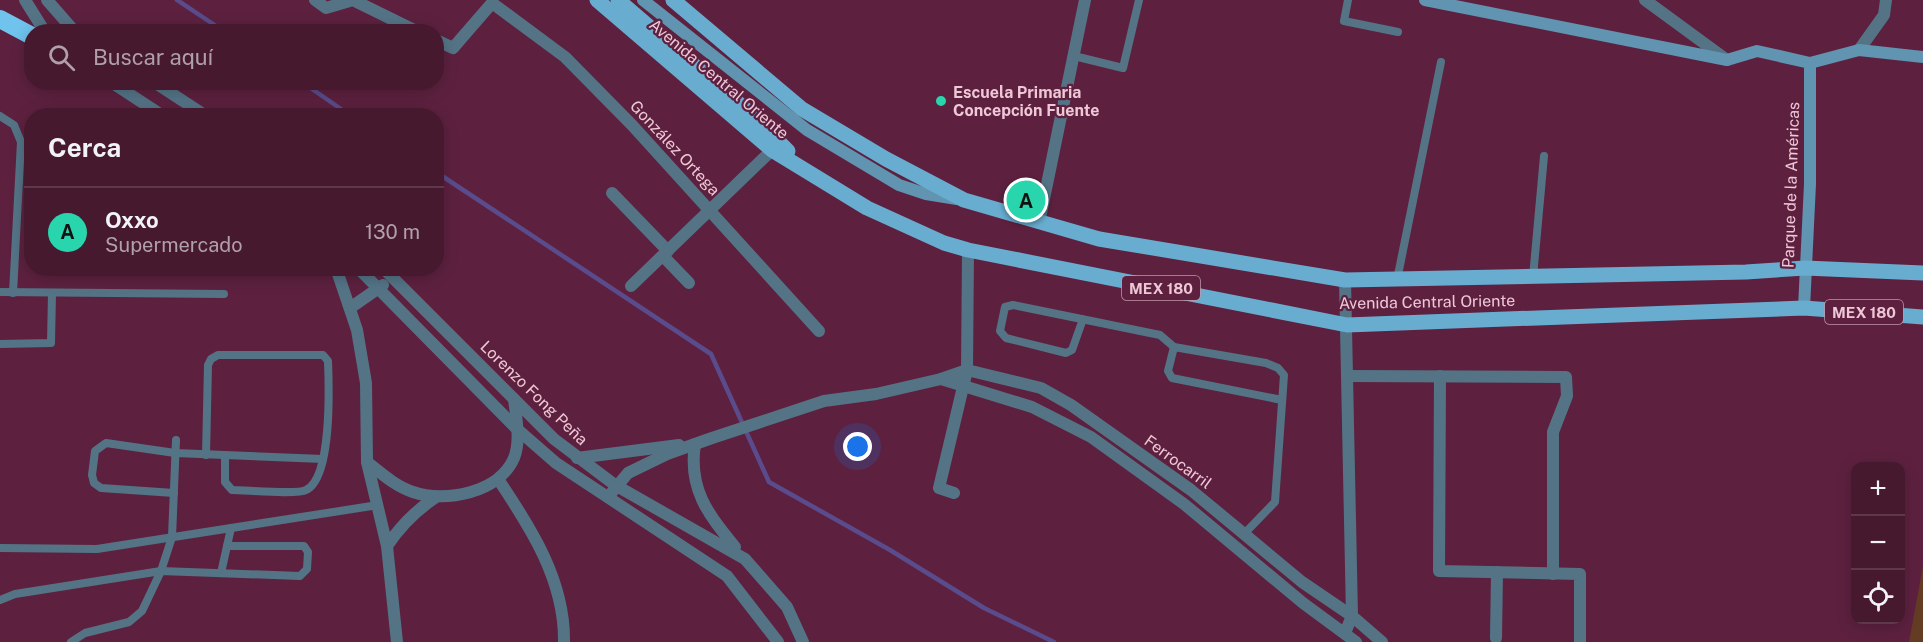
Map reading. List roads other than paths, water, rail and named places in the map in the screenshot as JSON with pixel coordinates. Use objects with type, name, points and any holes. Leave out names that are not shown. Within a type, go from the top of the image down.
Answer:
[{"type":"highway","points":[[0,19],[24,32]]},
{"type":"main road","name":"Avenida Central Oriente","points":[[597,0],[772,150],[805,168],[867,208],[944,243],[968,250],[1347,325],[1804,308]]},
{"type":"main road","points":[[618,0],[752,115],[805,168]]},
{"type":"main road","points":[[643,0],[807,130],[899,185],[926,194],[964,200]]},
{"type":"main road","name":"Avenida Central Oriente","points":[[673,0],[802,109],[886,159],[964,200],[1098,239],[1345,280],[1746,272],[1805,268]]},
{"type":"main road","points":[[1425,0],[1727,60],[1756,51],[1810,63],[1859,50],[1923,57]]},
{"type":"main road","name":"Parque de la Américas","points":[[1804,308],[1810,184],[1810,63]]},
{"type":"main road","name":"MEX 180","points":[[1805,268],[1923,273]]},
{"type":"main road","name":"MEX 180","points":[[1804,308],[1923,317]]},
{"type":"street","points":[[25,0],[40,24]]},
{"type":"street","points":[[47,0],[68,24]]},
{"type":"street","points":[[315,0],[326,8],[353,0],[402,24]]},
{"type":"street","points":[[1039,223],[1085,0]]},
{"type":"street","points":[[1646,0],[1727,60]]},
{"type":"street","points":[[1859,50],[1884,15],[1886,0]]},
{"type":"street","name":"González Ortega","points":[[444,44],[453,48],[492,3],[565,57],[632,125],[819,331]]},
{"type":"street","points":[[123,90],[151,108]]},
{"type":"street","points":[[166,90],[194,108]]},
{"type":"street","points":[[632,286],[772,150]]},
{"type":"street","points":[[612,193],[689,283]]},
{"type":"street","points":[[954,494],[939,488],[967,370],[968,250]]},
{"type":"street","points":[[339,276],[350,308],[366,383],[367,462],[387,546],[397,642]]},
{"type":"street","name":"Lorenzo Fong Peña","points":[[366,276],[517,429],[556,463],[726,576],[778,642]]},
{"type":"street","points":[[350,308],[379,290],[385,276]]},
{"type":"street","name":"Lorenzo Fong Peña","points":[[391,276],[514,399],[578,458],[615,485],[745,559],[787,607],[803,642]]},
{"type":"street","points":[[1345,280],[1352,616],[1346,633]]},
{"type":"street","points":[[608,497],[615,485],[628,473],[695,444],[824,401],[876,394],[941,379],[967,370]]},
{"type":"street","name":"Ferrocarril","points":[[967,370],[1041,388],[1071,405],[1191,490],[1302,582],[1352,616],[1382,642]]},
{"type":"street","points":[[1347,376],[1566,377],[1567,396],[1553,432],[1553,574]]},
{"type":"street","points":[[1440,376],[1439,571],[1580,574],[1580,642]]},
{"type":"street","name":"Ferrocarril","points":[[941,379],[1032,407],[1090,437],[1184,504],[1303,603],[1356,642]]},
{"type":"street","points":[[367,462],[396,484],[413,492],[436,497],[471,492],[498,479],[514,458],[517,429],[514,399]]},
{"type":"street","points":[[578,458],[695,444]]},
{"type":"street","points":[[695,444],[693,477],[699,494],[709,514],[745,559]]},
{"type":"street","points":[[498,479],[520,512],[551,570],[559,599],[564,642]]},
{"type":"street","points":[[387,546],[401,525],[417,509],[436,497]]},
{"type":"street","points":[[1496,639],[1497,572]]},
{"type":"lane","points":[[1074,56],[1123,68],[1139,0]]},
{"type":"lane","points":[[1348,0],[1344,21],[1398,32]]},
{"type":"lane","points":[[1397,279],[1442,62]]},
{"type":"lane","points":[[0,116],[14,126],[21,142],[13,293]]},
{"type":"lane","points":[[1533,277],[1544,156]]},
{"type":"lane","points":[[0,292],[224,294]]},
{"type":"lane","points":[[0,344],[51,344],[52,293]]},
{"type":"lane","points":[[1083,319],[1072,350],[1066,353],[1006,338],[999,331],[1005,307],[1008,305],[1083,319],[1160,335],[1174,347],[1266,363],[1278,368],[1284,375],[1275,502],[1244,534]]},
{"type":"lane","points":[[1174,347],[1168,371],[1172,378],[1282,400]]},
{"type":"lane","points":[[206,455],[208,365],[211,359],[218,355],[316,353],[323,355],[328,361],[328,424],[323,459],[311,486],[306,490],[232,490],[225,482],[225,456]]},
{"type":"lane","points":[[71,642],[85,633],[129,622],[142,611],[161,571],[172,537],[176,440]]},
{"type":"lane","points":[[174,493],[101,488],[94,483],[92,475],[95,451],[105,443],[175,453],[323,459]]},
{"type":"lane","points":[[0,548],[97,549],[378,505]]},
{"type":"lane","points":[[221,573],[231,528]]},
{"type":"lane","points":[[0,600],[15,594],[161,571],[300,576],[307,569],[308,552],[304,546],[227,546]]},
{"type":"waterway","points":[[177,0],[213,24]]},
{"type":"waterway","points":[[314,90],[339,108]]},
{"type":"waterway","points":[[444,177],[711,354],[769,482],[890,550],[984,608],[1054,642]]},
{"type":"place","name":"Escuela Primaria Concepción Fuente","points":[[941,101]]},
{"type":"place","name":"Oxxo","points":[[1026,200]]}]
